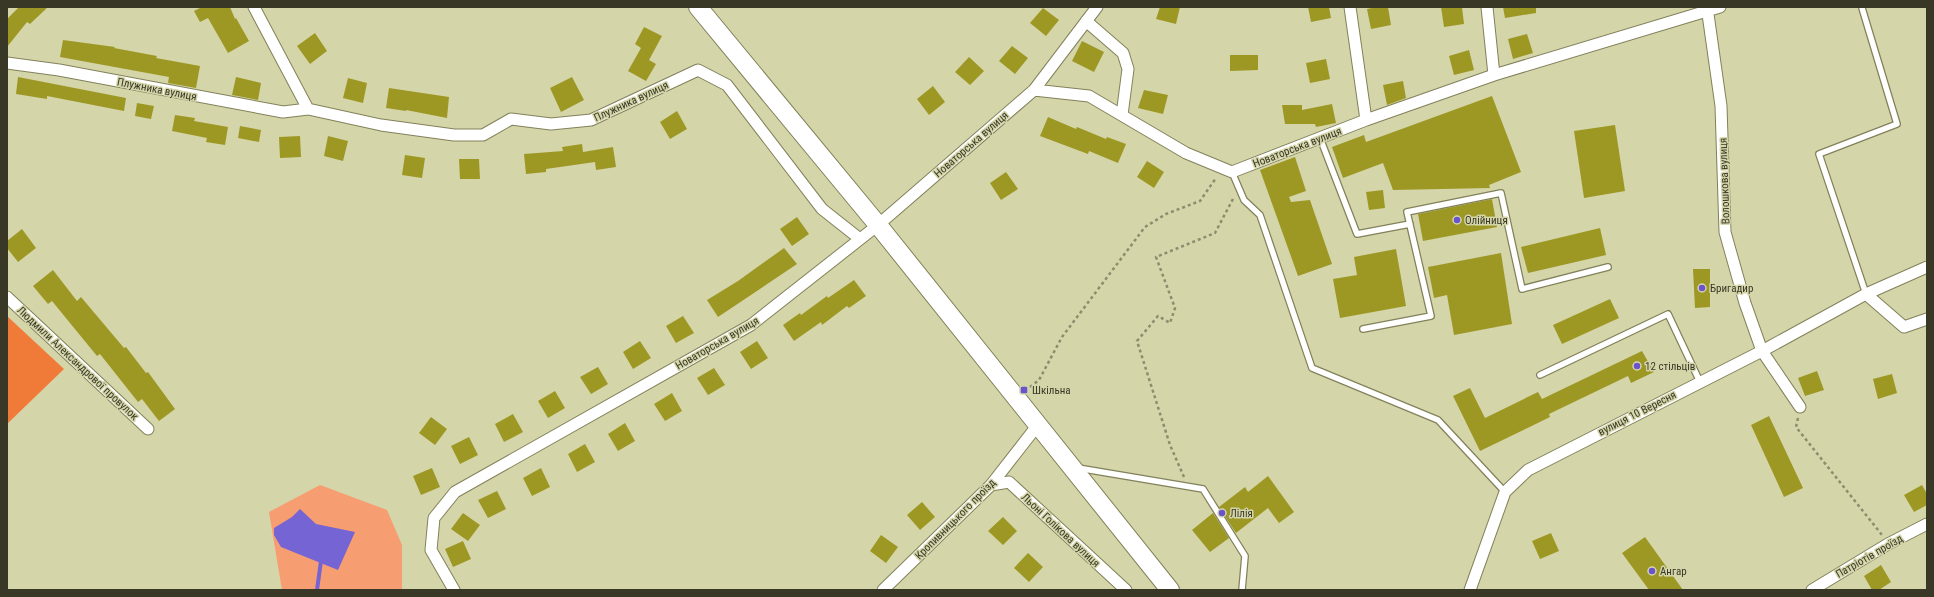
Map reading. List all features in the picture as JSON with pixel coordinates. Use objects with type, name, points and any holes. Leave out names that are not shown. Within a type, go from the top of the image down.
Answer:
[{"type":"highway","points":[[698,7],[878,225],[1037,426],[1170,590]]},
{"type":"street","points":[[254,7],[308,109]]},
{"type":"street","name":"Новаторська вулиця","points":[[454,590],[431,550],[434,518],[455,492],[751,325],[878,225],[1034,90],[1097,7]]},
{"type":"street","points":[[1350,7],[1366,120]]},
{"type":"street","points":[[1488,7],[1494,75]]},
{"type":"street","name":"Новаторська вулиця","points":[[1228,170],[1494,75],[1707,9],[1720,7]]},
{"type":"street","name":"Волошкова вулиця","points":[[1707,9],[1721,106],[1725,232],[1745,303],[1762,351],[1800,406]]},
{"type":"street","points":[[1086,21],[1124,53],[1128,69],[1122,115]]},
{"type":"street","name":"Плужника вулиця","points":[[7,63],[59,70],[282,112],[308,109],[381,125],[454,135],[483,135],[511,119],[551,124],[591,120],[698,70],[727,85],[822,209],[860,239]]},
{"type":"street","points":[[1034,90],[1089,96],[1186,153],[1228,170]]},
{"type":"street","name":"вулиця 10 Вересня","points":[[1470,590],[1505,492],[1528,470],[1762,351],[1866,294],[1927,267]]},
{"type":"street","points":[[1866,294],[1904,327],[1927,319]]},
{"type":"street","name":"Людмили Александрової провулок","points":[[7,297],[148,429]]},
{"type":"street","name":"Кропивницького проїзд","points":[[883,590],[992,485],[1037,426]]},
{"type":"street","name":"Льоні Голікова вулиця","points":[[992,485],[1009,482],[1126,590]]},
{"type":"street","name":"Патріотів проїзд","points":[[1812,590],[1888,544],[1927,524]]},
{"type":"lane","points":[[1862,8],[1897,124],[1819,154],[1866,294]]},
{"type":"lane","points":[[1320,138],[1357,234],[1410,224]]},
{"type":"lane","points":[[1228,170],[1239,187],[1244,200],[1260,215],[1312,368],[1438,420],[1505,492]]},
{"type":"lane","points":[[1363,329],[1430,316],[1407,212],[1501,193],[1522,289],[1608,267]]},
{"type":"lane","points":[[1540,375],[1668,314],[1700,382]]},
{"type":"lane","points":[[1070,466],[1203,489],[1245,556],[1242,590]]},
{"type":"path","points":[[1030,387],[1039,380],[1062,337],[1145,227],[1166,214],[1200,201],[1228,170]]},
{"type":"path","points":[[1188,487],[1170,445],[1137,342],[1158,316],[1170,323],[1175,308],[1156,257],[1215,233],[1239,187]]},
{"type":"path","points":[[1800,406],[1796,427],[1888,544]]},
{"type":"shaded area","points":[[7,316],[64,369],[7,424]]},
{"type":"shaded area","points":[[320,485],[387,510],[402,545],[402,590],[282,590],[269,512]]},
{"type":"shaded area","points":[[300,509],[316,524],[355,532],[338,570],[281,547],[274,535],[274,528],[292,517]]},
{"type":"building","points":[[19,7],[48,7],[30,24],[27,22],[7,47],[7,19]]},
{"type":"building","points":[[202,7],[230,7],[235,19],[236,18],[249,41],[228,53],[208,18],[200,22],[194,11]]},
{"type":"building","points":[[1160,7],[1180,7],[1176,24],[1156,19]]},
{"type":"building","points":[[1308,7],[1329,7],[1331,18],[1311,22]]},
{"type":"building","points":[[1388,7],[1391,25],[1371,29],[1367,9]]},
{"type":"building","points":[[1441,7],[1462,7],[1464,24],[1444,27]]},
{"type":"building","points":[[1503,7],[1536,7],[1536,13],[1505,18]]},
{"type":"building","points":[[1043,8],[1059,20],[1046,36],[1030,23]]},
{"type":"building","points":[[644,27],[662,36],[649,60],[656,64],[646,81],[628,71],[641,48],[635,44]]},
{"type":"building","points":[[315,33],[327,51],[310,64],[297,46]]},
{"type":"building","points":[[1527,34],[1533,53],[1513,59],[1508,39]]},
{"type":"building","points":[[63,40],[115,47],[114,48],[157,56],[156,58],[200,66],[196,88],[168,83],[169,77],[60,57]]},
{"type":"building","points":[[1082,41],[1104,52],[1094,72],[1072,61]]},
{"type":"building","points":[[1012,46],[1028,58],[1015,74],[999,61]]},
{"type":"building","points":[[1469,50],[1474,70],[1454,75],[1449,56]]},
{"type":"building","points":[[1230,55],[1258,55],[1258,70],[1230,71]]},
{"type":"building","points":[[969,57],[984,71],[970,85],[955,72]]},
{"type":"building","points":[[1326,59],[1330,79],[1310,83],[1306,63]]},
{"type":"building","points":[[18,77],[126,98],[124,111],[47,96],[47,99],[16,94]]},
{"type":"building","points":[[236,77],[261,83],[258,100],[232,95]]},
{"type":"building","points":[[572,77],[584,100],[561,112],[550,88]]},
{"type":"building","points":[[348,78],[367,83],[363,103],[343,98]]},
{"type":"building","points":[[1403,81],[1406,98],[1387,105],[1383,85]]},
{"type":"building","points":[[933,86],[945,102],[929,115],[917,99]]},
{"type":"building","points":[[389,88],[449,97],[447,118],[406,110],[386,108]]},
{"type":"building","points":[[1144,90],[1168,95],[1163,114],[1138,108]]},
{"type":"building","points":[[1492,96],[1521,172],[1489,185],[1490,188],[1393,190],[1383,163],[1343,178],[1332,147],[1364,135],[1366,142]]},
{"type":"building","points":[[137,103],[154,106],[151,119],[135,116]]},
{"type":"building","points":[[1332,104],[1336,123],[1316,127],[1315,124],[1285,124],[1282,105],[1302,105],[1302,110]]},
{"type":"building","points":[[677,111],[687,129],[670,139],[660,122]]},
{"type":"building","points":[[175,115],[195,118],[194,121],[228,127],[225,145],[206,142],[207,138],[172,131]]},
{"type":"building","points":[[1048,117],[1076,129],[1077,127],[1106,139],[1107,137],[1126,144],[1118,163],[1089,151],[1088,154],[1040,136]]},
{"type":"building","points":[[1615,125],[1625,191],[1584,198],[1574,131]]},
{"type":"building","points":[[240,126],[261,130],[259,142],[238,138]]},
{"type":"building","points":[[300,136],[301,157],[280,158],[279,137]]},
{"type":"building","points":[[328,136],[348,141],[343,161],[324,156]]},
{"type":"building","points":[[582,144],[583,152],[613,147],[616,167],[596,170],[595,162],[546,169],[546,172],[526,174],[524,154],[563,151],[562,147]]},
{"type":"building","points":[[405,155],[425,158],[422,178],[402,175]]},
{"type":"building","points":[[1295,157],[1306,191],[1289,197],[1291,202],[1310,200],[1332,264],[1298,276],[1260,170]]},
{"type":"building","points":[[459,159],[479,159],[480,179],[460,179]]},
{"type":"building","points":[[1147,161],[1164,172],[1154,188],[1137,177]]},
{"type":"building","points":[[1006,172],[1018,189],[1001,200],[990,183]]},
{"type":"building","points":[[1383,190],[1385,208],[1369,210],[1366,192]]},
{"type":"building","name":"Олійниця","points":[[1492,199],[1497,227],[1423,241],[1418,214]]},
{"type":"building","points":[[797,217],[809,234],[792,246],[780,229]]},
{"type":"building","points":[[1600,228],[1606,255],[1528,273],[1521,247]]},
{"type":"building","points":[[22,229],[36,248],[18,262],[7,248],[7,241]]},
{"type":"building","points":[[784,248],[797,264],[718,317],[707,300],[738,281]]},
{"type":"building","points":[[1396,249],[1406,306],[1340,318],[1333,279],[1357,275],[1354,257]]},
{"type":"building","points":[[1501,253],[1512,324],[1454,335],[1447,295],[1434,298],[1428,267]]},
{"type":"building","name":"Бригадир","points":[[1693,269],[1710,269],[1710,307],[1695,308]]},
{"type":"building","points":[[53,270],[77,301],[81,297],[124,348],[126,347],[146,373],[148,372],[175,409],[159,421],[142,399],[138,402],[100,354],[97,356],[52,301],[48,304],[33,286]]},
{"type":"building","points":[[854,280],[866,296],[849,308],[847,306],[822,325],[821,322],[794,341],[783,325],[800,313],[801,315],[827,296],[828,298]]},
{"type":"building","points":[[1610,299],[1619,318],[1562,344],[1553,325]]},
{"type":"building","points":[[683,316],[694,333],[676,343],[666,326]]},
{"type":"building","points":[[640,341],[651,358],[633,369],[623,352]]},
{"type":"building","points":[[757,341],[768,358],[751,369],[740,352]]},
{"type":"building","points":[[1642,351],[1654,372],[1631,383],[1628,376],[1549,414],[1550,417],[1480,451],[1453,396],[1470,388],[1485,418],[1538,392],[1542,399]]},
{"type":"building","points":[[598,367],[608,384],[591,394],[580,377]]},
{"type":"building","points":[[714,368],[725,385],[708,395],[697,378]]},
{"type":"building","points":[[1817,371],[1824,390],[1805,396],[1798,378]]},
{"type":"building","points":[[1892,374],[1897,393],[1878,399],[1873,379]]},
{"type":"building","points":[[555,391],[565,408],[548,418],[538,401]]},
{"type":"building","points":[[672,393],[682,411],[665,421],[654,404]]},
{"type":"building","points":[[513,414],[523,432],[504,442],[495,424]]},
{"type":"building","points":[[1769,416],[1803,488],[1784,497],[1751,425]]},
{"type":"building","points":[[431,417],[447,429],[435,445],[419,433]]},
{"type":"building","points":[[625,423],[635,441],[618,451],[608,434]]},
{"type":"building","points":[[469,437],[478,455],[460,464],[451,446]]},
{"type":"building","points":[[585,444],[595,462],[577,472],[568,454]]},
{"type":"building","points":[[432,468],[440,487],[421,495],[413,476]]},
{"type":"building","points":[[541,468],[550,487],[532,496],[523,478]]},
{"type":"building","points":[[1268,476],[1294,512],[1279,523],[1268,508],[1236,533],[1219,507],[1245,487],[1248,492]]},
{"type":"building","points":[[1922,485],[1927,494],[1927,505],[1914,512],[1904,495]]},
{"type":"building","points":[[497,491],[506,509],[488,518],[478,500]]},
{"type":"building","points":[[922,502],[935,517],[920,530],[907,515]]},
{"type":"building","points":[[463,513],[480,525],[468,541],[451,529]]},
{"type":"building","points":[[1213,513],[1229,538],[1210,552],[1192,530]]},
{"type":"building","points":[[1003,517],[1017,531],[1003,545],[988,531]]},
{"type":"building","points":[[1551,533],[1559,551],[1540,559],[1532,541]]},
{"type":"building","points":[[881,535],[898,547],[886,563],[870,551]]},
{"type":"building","name":"Ангар","points":[[1645,537],[1683,590],[1649,590],[1622,553]]},
{"type":"building","points":[[463,541],[471,559],[453,567],[445,549]]},
{"type":"building","points":[[1028,553],[1043,567],[1029,582],[1014,568]]},
{"type":"building","points":[[1881,565],[1891,582],[1879,590],[1872,590],[1864,576]]},
{"type":"waterway","points":[[317,590],[321,561]]},
{"type":"place","name":"Олійниця","points":[[1457,220]]},
{"type":"place","name":"Бригадир","points":[[1702,288]]},
{"type":"place","name":"12 стільців","points":[[1637,366]]},
{"type":"place","name":"Шкільна","points":[[1024,390]]},
{"type":"place","name":"Лілія","points":[[1222,513]]},
{"type":"place","name":"Ангар","points":[[1652,571]]}]
